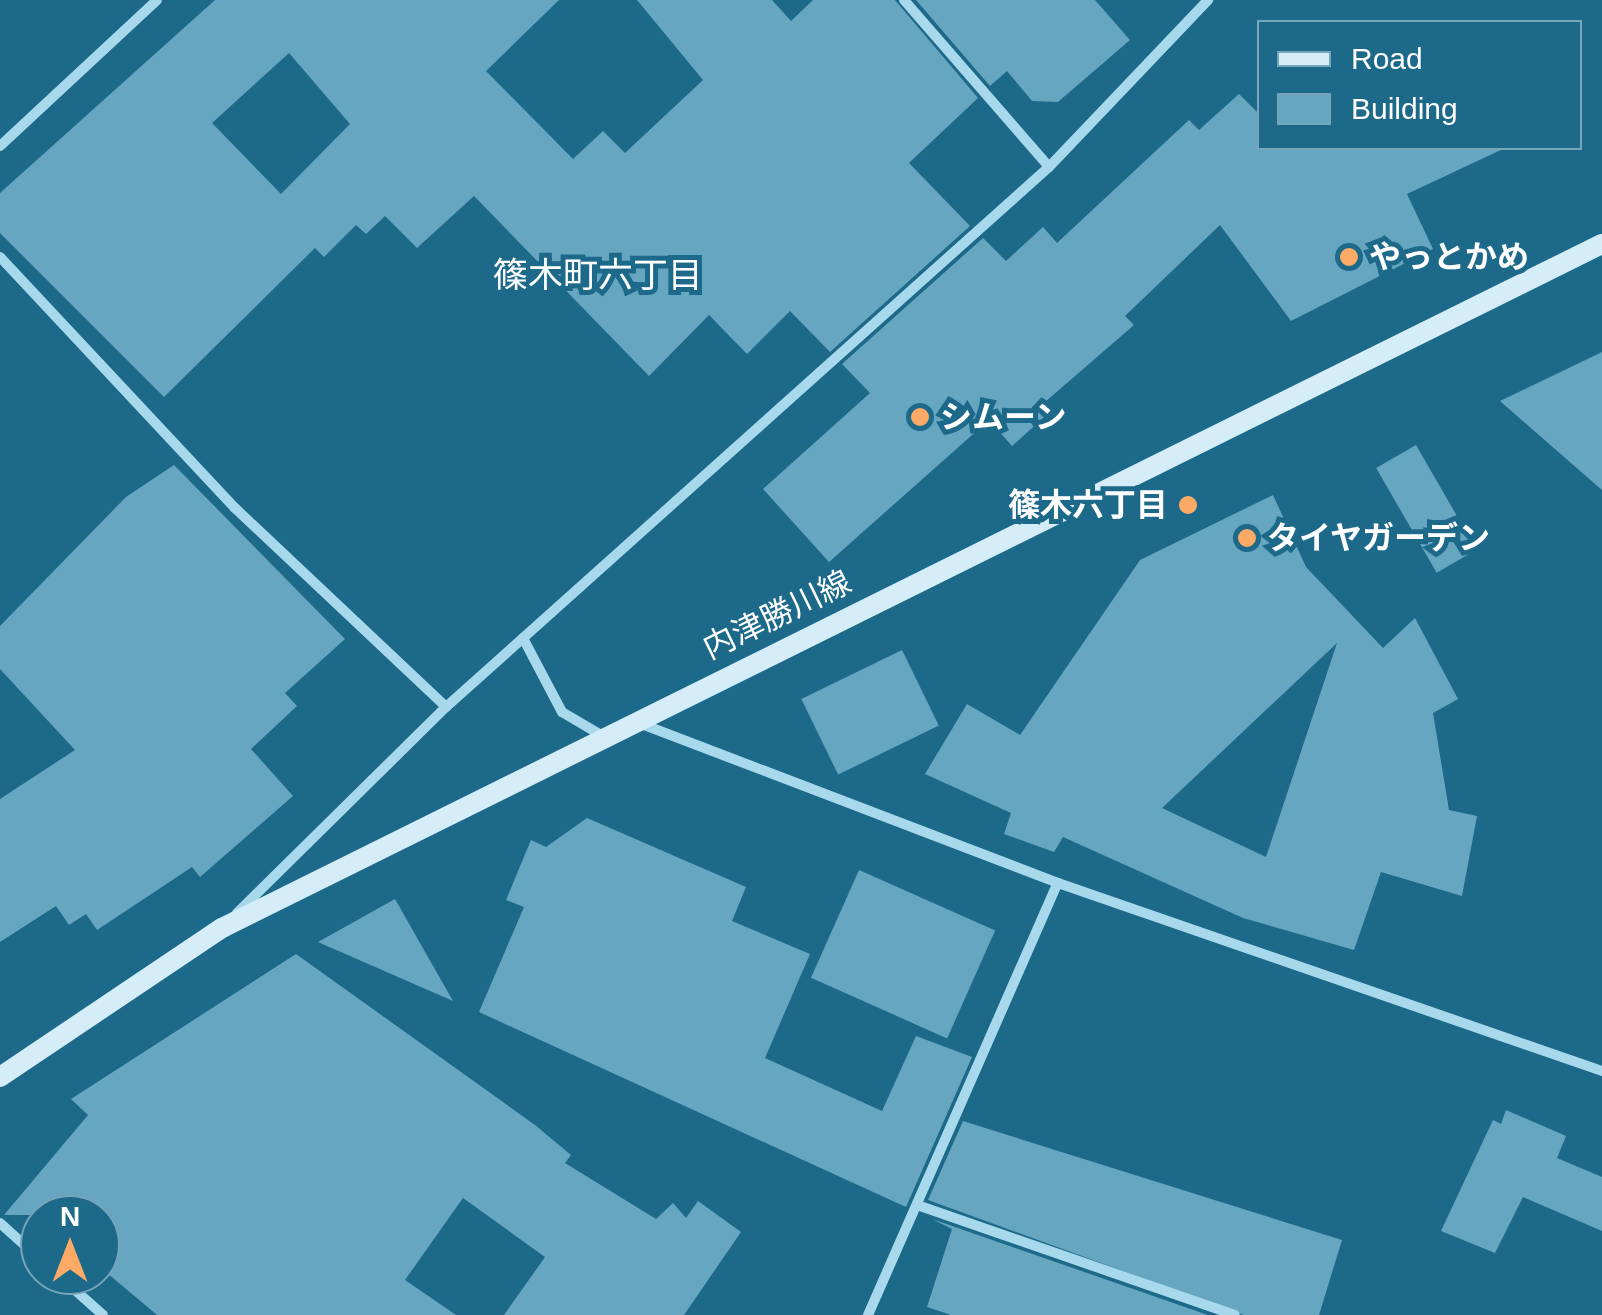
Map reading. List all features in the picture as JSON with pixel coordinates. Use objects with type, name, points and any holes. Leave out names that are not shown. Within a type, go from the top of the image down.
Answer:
[{"type":"main road","name":"内津勝川線","points":[[0,1077],[222,928],[601,735],[1602,244]]},
{"type":"street","points":[[0,146],[157,0]]},
{"type":"street","points":[[904,0],[1049,167]]},
{"type":"street","points":[[222,928],[446,706],[1049,167],[1208,0]]},
{"type":"street","points":[[0,257],[235,508],[446,706]]},
{"type":"street","points":[[524,638],[562,712],[601,735]]},
{"type":"street","points":[[632,720],[1058,882],[1602,1071]]},
{"type":"street","points":[[868,1315],[920,1206],[1058,882]]},
{"type":"street","points":[[920,1206],[1235,1315]]},
{"type":"street","points":[[0,1223],[20,1241]]},
{"type":"street","points":[[80,1295],[102,1315]]},
{"type":"building","points":[[215,0],[559,0],[486,71],[573,159],[603,131],[625,153],[703,80],[637,0],[772,0],[791,21],[813,0],[895,0],[978,98],[909,163],[970,226],[830,352],[790,311],[747,354],[709,315],[649,376],[474,196],[417,248],[385,216],[366,234],[356,225],[324,257],[315,248],[164,397],[0,233],[0,193]],"holes":[[[289,53],[350,124],[281,194],[212,123]]]},
{"type":"building","points":[[916,0],[1095,0],[1130,40],[1058,102],[1032,101],[1007,71],[990,86]]},
{"type":"building","points":[[1239,94],[1257,112],[1257,150],[1501,150],[1407,194],[1433,249],[1291,321],[1220,225],[1125,316],[1134,325],[1045,402],[1052,410],[1012,446],[989,420],[829,562],[763,489],[870,393],[842,364],[983,238],[1006,261],[1043,227],[1057,243],[1189,120],[1199,130]]},
{"type":"building","points":[[1602,352],[1602,490],[1500,401]]},
{"type":"building","points":[[1416,445],[1476,550],[1437,573],[1376,468]]},
{"type":"building","points":[[174,465],[345,639],[285,693],[297,706],[251,749],[293,796],[200,877],[192,867],[97,930],[86,914],[69,925],[56,906],[0,942],[0,799],[75,750],[0,669],[0,626],[126,497]]},
{"type":"building","points":[[1273,495],[1306,567],[1383,648],[1415,618],[1458,699],[1433,713],[1449,810],[1477,816],[1462,896],[1381,872],[1354,950],[1243,918],[1063,837],[1054,852],[1004,834],[1011,813],[925,774],[967,704],[1020,735],[1140,560]],"holes":[[[1337,643],[1266,857],[1162,808]]]},
{"type":"building","points":[[902,650],[939,725],[838,775],[801,699]]},
{"type":"building","points":[[587,818],[746,887],[732,921],[810,954],[765,1058],[882,1111],[916,1036],[972,1057],[906,1207],[479,1012],[524,907],[506,900],[531,840],[546,847]]},
{"type":"building","points":[[859,870],[995,931],[947,1038],[811,978]]},
{"type":"building","points":[[395,899],[453,1001],[318,942]]},
{"type":"building","points":[[296,954],[535,1125],[571,1155],[565,1163],[656,1219],[673,1203],[686,1218],[698,1201],[741,1232],[684,1315],[504,1315],[545,1257],[463,1198],[405,1280],[456,1315],[157,1315],[120,1284],[120,1195],[21,1195],[88,1115],[71,1099]]},
{"type":"building","points":[[1506,1110],[1566,1136],[1557,1158],[1602,1177],[1602,1231],[1523,1197],[1495,1253],[1441,1231],[1493,1120],[1501,1124]]},
{"type":"building","points":[[963,1121],[1342,1240],[1319,1315],[1244,1315],[928,1200]]},
{"type":"building","points":[[20,1196],[20,1215],[4,1215]]},
{"type":"building","points":[[932,1219],[1208,1315],[951,1315],[927,1307],[952,1229]]},
{"type":"place","name":"やっとかめ","points":[[1349,257]]},
{"type":"place","name":"シムーン","points":[[920,417]]},
{"type":"place","name":"篠木六丁目","points":[[1188,505]]},
{"type":"place","name":"タイヤガーデン","points":[[1247,538]]},
{"type":"district","name":"篠木町六丁目","points":[[598,275]]}]
